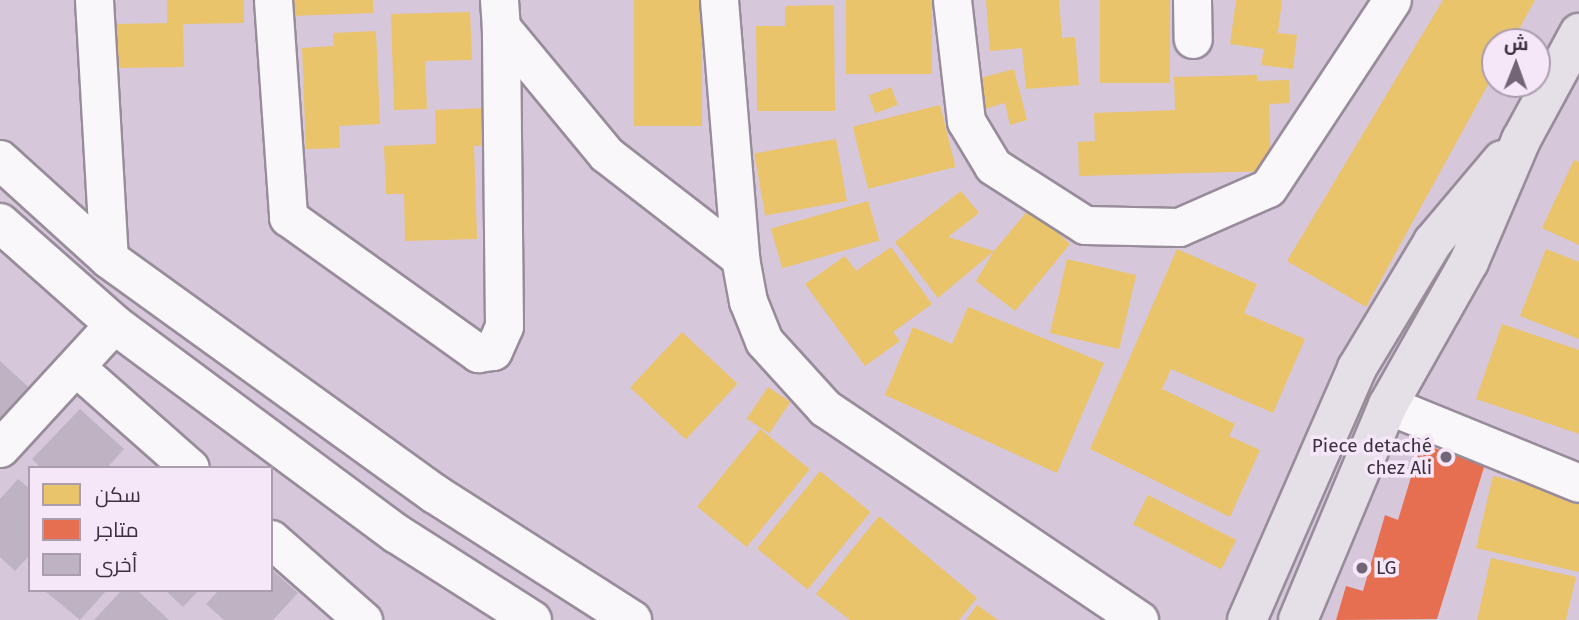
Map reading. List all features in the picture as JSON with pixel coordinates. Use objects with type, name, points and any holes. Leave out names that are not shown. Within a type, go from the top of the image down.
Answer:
[{"type":"main road","points":[[1298,620],[1388,405],[1469,262],[1521,141],[1579,33]]},
{"type":"main road","points":[[1247,620],[1357,368],[1433,242],[1475,188],[1521,141]]},
{"type":"main road","points":[[0,160],[109,259],[435,494],[632,620]]},
{"type":"main road","points":[[0,223],[114,324],[397,534],[532,620]]},
{"type":"street","points":[[94,0],[109,259]]},
{"type":"street","points":[[273,0],[288,217],[478,353],[493,351],[504,326],[500,14]]},
{"type":"street","points":[[719,0],[740,258],[748,301],[764,341],[825,408],[1139,620]]},
{"type":"street","points":[[953,0],[966,121],[993,166],[1085,225],[1180,227],[1268,188],[1392,0]]},
{"type":"street","points":[[1192,0],[1193,39]]},
{"type":"street","points":[[500,14],[606,154],[740,258]]},
{"type":"street","points":[[0,448],[114,324]]},
{"type":"street","points":[[76,367],[188,466]]},
{"type":"street","points":[[1388,405],[1579,483]]},
{"type":"street","points":[[273,541],[363,620]]},
{"type":"building: سكن","points":[[167,0],[244,0],[244,23],[183,24],[184,67],[115,68],[114,24],[167,23]]},
{"type":"building: سكن","points":[[289,0],[373,0],[373,13],[290,16]]},
{"type":"building: سكن","points":[[634,0],[702,0],[702,126],[634,126]]},
{"type":"building: سكن","points":[[846,0],[932,0],[932,74],[846,74]]},
{"type":"building: سكن","points":[[986,0],[1059,0],[1062,38],[1075,37],[1079,85],[1026,89],[1022,48],[990,51]]},
{"type":"building: سكن","points":[[1100,0],[1170,0],[1170,83],[1100,83]]},
{"type":"building: سكن","points":[[1236,0],[1282,0],[1278,33],[1297,35],[1293,69],[1261,65],[1264,49],[1230,44]]},
{"type":"building: سكن","points":[[1443,0],[1535,0],[1520,28],[1481,28],[1481,98],[1366,307],[1287,261]]},
{"type":"building: سكن","points":[[834,5],[835,111],[757,111],[756,26],[785,26],[785,6]]},
{"type":"building: سكن","points":[[470,12],[472,60],[425,61],[427,109],[394,110],[391,14]]},
{"type":"building: سكن","points":[[376,31],[380,124],[339,126],[340,148],[306,149],[302,48],[334,46],[333,33]]},
{"type":"building: سكن","points":[[1014,69],[1027,120],[1010,125],[1005,103],[984,109],[977,79]]},
{"type":"building: سكن","points":[[1257,75],[1257,81],[1289,80],[1290,103],[1269,104],[1271,171],[1079,176],[1078,142],[1095,141],[1094,113],[1175,110],[1174,77]]},
{"type":"building: سكن","points":[[891,87],[898,105],[875,113],[869,96]]},
{"type":"building: سكن","points":[[940,105],[955,167],[868,189],[853,127]]},
{"type":"building: سكن","points":[[486,108],[487,145],[474,146],[477,239],[405,241],[404,194],[386,194],[384,146],[436,144],[435,110]]},
{"type":"building: سكن","points":[[836,139],[847,201],[765,215],[754,153]]},
{"type":"building: سكن","points":[[1574,160],[1579,162],[1579,245],[1542,228]]},
{"type":"building: سكن","points":[[961,191],[979,213],[948,237],[994,251],[938,298],[895,242]]},
{"type":"building: سكن","points":[[868,201],[879,240],[782,268],[771,229]]},
{"type":"building: سكن","points":[[1030,208],[1070,244],[1015,311],[976,281],[994,251]]},
{"type":"building: سكن","points":[[891,247],[932,304],[893,332],[900,341],[865,366],[805,284],[845,256],[856,271]]},
{"type":"building: سكن","points":[[1177,249],[1257,284],[1244,313],[1305,339],[1273,413],[1171,369],[1162,389],[1235,424],[1229,436],[1260,450],[1230,517],[1090,449]]},
{"type":"building: سكن","points":[[1546,249],[1579,262],[1579,339],[1520,316]]},
{"type":"building: سكن","points":[[1067,259],[1136,275],[1119,349],[1050,333]]},
{"type":"building: سكن","points":[[968,307],[1104,363],[1057,473],[885,395],[913,327],[952,344]]},
{"type":"building: سكن","points":[[1502,324],[1579,350],[1579,434],[1476,399]]},
{"type":"building: سكن","points":[[682,332],[738,384],[686,439],[630,388]]},
{"type":"building: سكن","points":[[768,387],[790,402],[769,434],[747,419]]},
{"type":"building: سكن","points":[[760,429],[810,469],[747,547],[697,507]]},
{"type":"building: سكن","points":[[820,471],[871,512],[808,590],[757,549]]},
{"type":"building: سكن","points":[[1493,476],[1579,496],[1579,572],[1476,548]]},
{"type":"building: سكن","points":[[1148,495],[1236,540],[1221,569],[1133,524]]},
{"type":"building: سكن","points":[[879,516],[977,598],[959,620],[850,620],[816,594]]},
{"type":"building: سكن","points":[[1491,558],[1576,577],[1566,620],[1477,620]]},
{"type":"building: سكن","points":[[977,605],[998,620],[966,620]]},
{"type":"building: متاجر","points":[[1421,444],[1485,464],[1437,619],[1336,620],[1346,586],[1363,591],[1385,515],[1398,520]]},
{"type":"building: أخرى","points":[[0,361],[33,391],[0,428]]},
{"type":"building: أخرى","points":[[80,409],[124,449],[109,466],[39,466],[32,459]]},
{"type":"building: أخرى","points":[[18,479],[28,487],[28,557],[15,571],[0,557],[0,499]]},
{"type":"building: أخرى","points":[[273,571],[298,593],[273,620],[224,620],[206,604],[217,592],[273,592]]},
{"type":"building: أخرى","points":[[46,592],[105,592],[80,620]]},
{"type":"building: أخرى","points":[[120,592],[139,592],[169,620],[94,620]]},
{"type":"building: أخرى","points":[[167,592],[197,592],[183,607]]},
{"type":"place","name":"Piece detaché chez Ali","points":[[1446,457]]},
{"type":"place","name":"LG","points":[[1362,568]]}]
